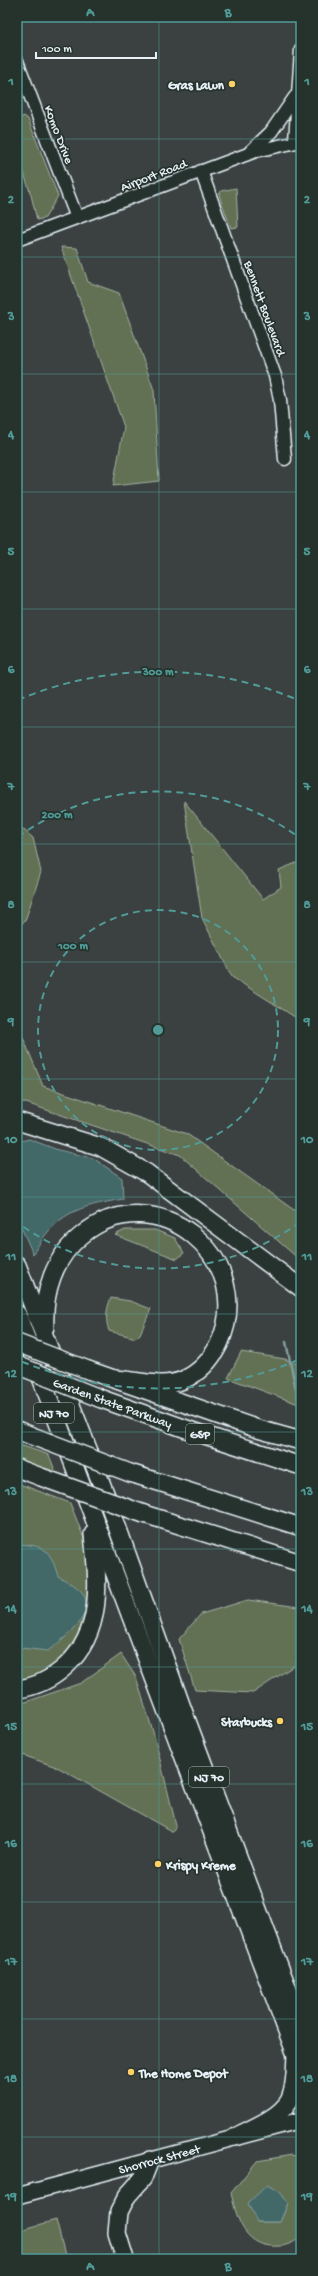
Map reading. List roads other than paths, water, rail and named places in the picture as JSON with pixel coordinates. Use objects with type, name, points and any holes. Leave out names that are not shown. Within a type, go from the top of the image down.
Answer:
[{"type":"highway","points":[[17,1121],[100,1147],[125,1159],[147,1173],[301,1288]]},
{"type":"highway","points":[[45,1336],[44,1314],[48,1285],[57,1264],[73,1242],[91,1227],[107,1220],[123,1216],[149,1216],[177,1224],[190,1232],[203,1243],[214,1256],[224,1278],[227,1290],[227,1319],[224,1333],[216,1351],[205,1365],[182,1380],[160,1384],[135,1380],[114,1379]]},
{"type":"highway","name":"NJ 70","points":[[17,1265],[105,1493],[184,1713],[301,2024]]},
{"type":"highway","name":"NJ 70","points":[[17,1314],[299,2061]]},
{"type":"highway","points":[[17,1343],[88,1370],[258,1429],[301,1441]]},
{"type":"highway","name":"Garden State Parkway","points":[[17,1365],[99,1398],[192,1431],[301,1466]]},
{"type":"highway","points":[[24,1433],[130,1473],[301,1527]]},
{"type":"highway","points":[[17,1468],[144,1514],[301,1563]]},
{"type":"highway","points":[[17,1689],[39,1684],[61,1671],[75,1658],[89,1635],[95,1613],[97,1590],[91,1512]]},
{"type":"highway","points":[[235,2137],[278,2113],[289,2100],[299,2061]]},
{"type":"highway","points":[[125,2259],[117,2233],[119,2212],[127,2196],[143,2178],[150,2160]]},
{"type":"main road","name":"Shorrock Street","points":[[17,2196],[301,2120]]},
{"type":"street","points":[[298,141],[297,94],[301,50]]},
{"type":"street","name":"Komo Drive","points":[[17,61],[77,218]]},
{"type":"street","points":[[247,154],[271,132],[297,94]]},
{"type":"street","name":"Airport Road","points":[[17,240],[247,154],[298,141]]},
{"type":"street","name":"Bennett Boulevard","points":[[201,171],[275,376],[280,400],[285,459]]},
{"type":"water","points":[[29,1139],[58,1150],[93,1158],[122,1178],[123,1199],[81,1209],[60,1220],[42,1240],[33,1254],[17,1218],[17,1142]]},
{"type":"water","points":[[17,1544],[34,1546],[45,1550],[52,1559],[58,1576],[79,1589],[86,1600],[86,1608],[83,1617],[70,1633],[48,1651],[21,1648],[17,1643]]},
{"type":"water","points":[[267,2185],[280,2192],[288,2203],[280,2222],[257,2222],[248,2203]]},
{"type":"waterway","points":[[286,1342],[301,1413]]},
{"type":"place","name":"Gras Lawn","points":[[232,84]]},
{"type":"place","name":"Starbucks","points":[[280,1721]]},
{"type":"place","name":"Krispy Kreme","points":[[158,1864]]},
{"type":"place","name":"The Home Depot","points":[[131,2072]]}]
